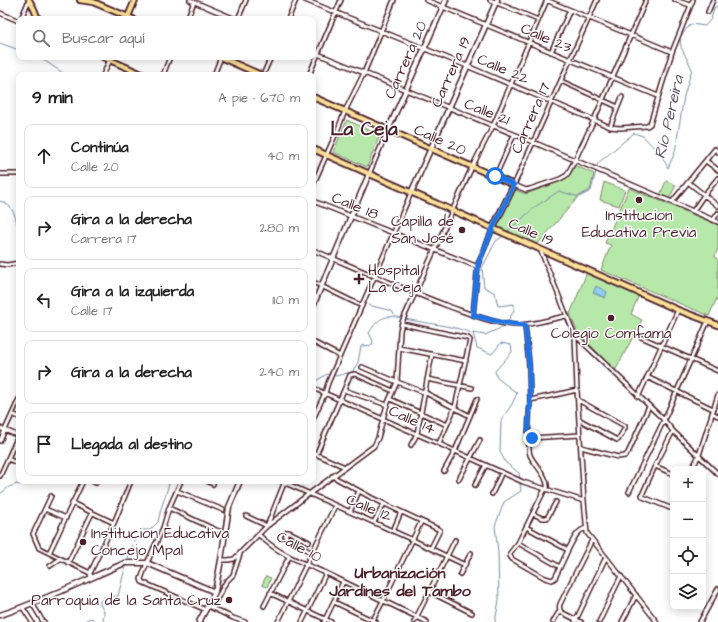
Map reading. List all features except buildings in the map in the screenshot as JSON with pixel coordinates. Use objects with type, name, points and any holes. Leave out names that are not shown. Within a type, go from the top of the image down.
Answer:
[{"type":"main road","points":[[29,0],[37,16]]},
{"type":"main road","points":[[80,0],[94,1],[125,16]]},
{"type":"main road","points":[[130,16],[135,0]]},
{"type":"main road","name":"Carrera 20","points":[[388,130],[446,0]]},
{"type":"main road","name":"Carrera 19","points":[[412,192],[496,1]]},
{"type":"main road","points":[[34,9],[35,2]]},
{"type":"main road","points":[[112,60],[138,72]]},
{"type":"main road","points":[[228,60],[255,72]]},
{"type":"main road","name":"Calle 20","points":[[316,98],[514,185]]},
{"type":"main road","name":"Calle 19","points":[[316,150],[678,310],[718,325]]},
{"type":"main road","name":"Carrera 20","points":[[316,299],[369,174]]},
{"type":"main road","name":"Carrera 17","points":[[493,228],[514,185]]},
{"type":"main road","points":[[199,622],[209,608],[215,592],[226,533],[229,507],[239,484]]},
{"type":"main road","points":[[0,615],[22,608],[90,575],[127,563],[147,563],[215,592]]},
{"type":"street","points":[[22,16],[29,0]]},
{"type":"street","points":[[190,0],[229,16]]},
{"type":"street","points":[[238,16],[246,0]]},
{"type":"street","points":[[289,16],[296,0]]},
{"type":"street","name":"Calle 22","points":[[305,0],[467,66],[610,127],[620,128],[647,126],[650,124],[658,96]]},
{"type":"street","points":[[316,59],[341,0]]},
{"type":"street","points":[[316,178],[345,111],[364,73],[394,0]]},
{"type":"street","name":"Calle 23","points":[[426,0],[658,96]]},
{"type":"street","points":[[490,0],[496,1],[538,20]]},
{"type":"street","points":[[221,560],[234,560],[267,526],[374,446],[378,438],[387,405],[397,382],[402,323],[472,166],[493,126],[547,0],[672,52]]},
{"type":"street","name":"Carrera 17","points":[[514,185],[597,0]]},
{"type":"street","points":[[514,185],[526,190],[560,179],[567,175],[613,78],[646,0]]},
{"type":"street","points":[[675,0],[690,5]]},
{"type":"street","points":[[658,96],[672,52],[693,0]]},
{"type":"street","points":[[708,12],[713,0]]},
{"type":"street","points":[[188,16],[195,1]]},
{"type":"street","points":[[551,52],[570,10]]},
{"type":"street","points":[[0,13],[16,20]]},
{"type":"street","name":"Calle 21","points":[[318,54],[533,142],[718,222]]},
{"type":"street","points":[[104,72],[110,60]]},
{"type":"street","points":[[164,72],[169,60]]},
{"type":"street","points":[[215,72],[220,60]]},
{"type":"street","points":[[264,72],[270,60]]},
{"type":"street","points":[[310,72],[315,60]]},
{"type":"street","points":[[561,81],[618,107]]},
{"type":"street","points":[[610,127],[622,97]]},
{"type":"street","name":"Carrera 20","points":[[369,174],[388,130]]},
{"type":"street","points":[[495,176],[514,135]]},
{"type":"street","points":[[672,202],[717,150],[718,146]]},
{"type":"street","points":[[706,161],[718,170]]},
{"type":"street","points":[[0,174],[16,174]]},
{"type":"street","points":[[693,211],[718,178]]},
{"type":"street","points":[[688,182],[718,206]]},
{"type":"street","name":"Carrera 19","points":[[316,412],[412,192]]},
{"type":"street","name":"Calle 18","points":[[316,202],[478,267]]},
{"type":"street","points":[[713,220],[718,212]]},
{"type":"street","name":"Carrera 17","points":[[473,315],[478,267],[493,228]]},
{"type":"street","points":[[540,249],[575,336],[577,390],[587,533],[657,622]]},
{"type":"street","points":[[316,251],[415,294],[473,315],[501,323],[525,325],[567,316]]},
{"type":"street","points":[[0,264],[7,265],[16,264]]},
{"type":"street","points":[[316,283],[362,306]]},
{"type":"street","points":[[638,397],[678,310]]},
{"type":"street","points":[[629,492],[664,420],[708,321]]},
{"type":"street","points":[[402,323],[469,338],[470,343],[455,407],[439,443]]},
{"type":"street","points":[[525,325],[529,358],[529,452],[548,484],[518,543],[510,553],[510,556],[545,578],[554,580],[577,534],[586,528]]},
{"type":"street","points":[[575,336],[664,420],[673,431],[718,474]]},
{"type":"street","points":[[641,337],[718,370]]},
{"type":"street","points":[[316,344],[340,356]]},
{"type":"street","points":[[576,346],[583,344]]},
{"type":"street","points":[[399,348],[466,361]]},
{"type":"street","points":[[411,445],[417,434],[422,414],[432,354]]},
{"type":"street","points":[[362,367],[426,393],[470,416]]},
{"type":"street","points":[[316,452],[350,375],[355,374],[393,391]]},
{"type":"street","points":[[647,377],[713,411],[718,416]]},
{"type":"street","points":[[427,379],[472,388]]},
{"type":"street","name":"Calle 14","points":[[316,389],[439,443],[523,482],[573,499],[584,501]]},
{"type":"street","points":[[344,390],[387,405]]},
{"type":"street","points":[[530,400],[555,396],[577,390]]},
{"type":"street","points":[[693,466],[718,395]]},
{"type":"street","points":[[390,399],[447,425]]},
{"type":"street","points":[[444,472],[455,451],[477,400]]},
{"type":"street","points":[[578,400],[625,426],[617,440],[580,420]]},
{"type":"street","points":[[0,441],[16,406]]},
{"type":"street","points":[[581,447],[618,457],[625,456],[628,453],[648,406]]},
{"type":"street","points":[[12,414],[16,416]]},
{"type":"street","points":[[0,428],[16,435]]},
{"type":"street","points":[[670,508],[643,497],[642,495],[673,431]]},
{"type":"street","points":[[530,438],[580,435]]},
{"type":"street","points":[[459,479],[480,440]]},
{"type":"street","points":[[0,476],[16,441]]},
{"type":"street","points":[[316,454],[345,467]]},
{"type":"street","points":[[8,459],[16,463]]},
{"type":"street","points":[[475,485],[486,465]]},
{"type":"street","points":[[655,466],[670,473]]},
{"type":"street","points":[[492,494],[502,472]]},
{"type":"street","points":[[332,476],[384,504],[440,530],[431,548]]},
{"type":"street","points":[[49,553],[82,484]]},
{"type":"street","points":[[51,496],[33,534],[39,548],[90,575],[130,484]]},
{"type":"street","points":[[180,484],[169,508],[163,528],[141,578],[142,582],[245,622]]},
{"type":"street","points":[[267,526],[283,484]]},
{"type":"street","name":"Calle 12","points":[[288,484],[431,548],[465,565]]},
{"type":"street","points":[[177,491],[222,510]]},
{"type":"street","points":[[350,512],[359,491]]},
{"type":"street","points":[[533,514],[542,518],[547,518],[556,502]]},
{"type":"street","points":[[72,503],[114,523]]},
{"type":"street","points":[[374,522],[384,504]]},
{"type":"street","points":[[278,622],[335,506]]},
{"type":"street","points":[[169,508],[216,530],[226,533]]},
{"type":"street","points":[[45,509],[66,518]]},
{"type":"street","points":[[393,531],[402,512]]},
{"type":"street","points":[[68,563],[92,513]]},
{"type":"street","points":[[246,516],[267,526]]},
{"type":"street","points":[[334,602],[374,621],[421,522]]},
{"type":"street","points":[[526,527],[568,550]]},
{"type":"street","points":[[309,542],[289,532],[287,532],[285,537],[312,553]]},
{"type":"street","name":"Calle 10","points":[[259,535],[274,548],[289,557],[326,573],[427,622]]},
{"type":"street","points":[[414,622],[455,540]]},
{"type":"street","points":[[553,622],[560,610],[560,604],[592,540]]},
{"type":"street","points":[[518,543],[560,567]]},
{"type":"street","points":[[209,608],[226,582],[233,575],[241,552]]},
{"type":"street","points":[[460,574],[470,553]]},
{"type":"street","points":[[264,606],[289,557]]},
{"type":"street","points":[[576,621],[606,558]]},
{"type":"street","points":[[50,566],[60,559]]},
{"type":"street","points":[[302,622],[326,573]]},
{"type":"street","points":[[599,622],[621,576]]},
{"type":"street","points":[[325,621],[344,582]]},
{"type":"street","points":[[700,622],[718,589]]},
{"type":"street","points":[[430,592],[472,613]]},
{"type":"street","points":[[270,593],[325,621],[331,622]]},
{"type":"street","points":[[622,622],[636,595]]},
{"type":"street","points":[[32,603],[44,622]]},
{"type":"street","points":[[22,608],[32,622]]},
{"type":"street","points":[[560,610],[576,621],[581,622]]},
{"type":"street","points":[[230,622],[233,618]]},
{"type":"green space","points":[[347,120],[380,135],[367,167],[333,152]]},
{"type":"green space","points":[[574,165],[594,174],[590,190],[579,196],[537,245],[495,227],[513,189],[526,194],[559,182],[568,176]]},
{"type":"green space","points":[[666,181],[676,185],[669,199],[660,195]]},
{"type":"green space","points":[[604,182],[625,190],[619,206],[600,200]]},
{"type":"green space","points":[[629,188],[718,225],[718,249],[715,256],[718,261],[718,296],[709,316],[601,270],[611,245],[605,243]]},
{"type":"green space","points":[[587,272],[639,295],[631,314],[642,320],[615,371],[577,331],[570,314]]},
{"type":"green space","points":[[266,576],[271,578],[267,587],[262,585]]},
{"type":"water","points":[[596,286],[607,292],[605,298],[593,293]]},
{"type":"waterway","name":"Río Pereira","points":[[507,232],[535,207],[559,191],[579,197],[591,191],[598,163],[634,133],[643,136],[662,156],[668,168],[675,152],[684,96],[692,69],[681,47],[680,37],[691,24],[705,26],[711,19],[714,8],[718,6]]},
{"type":"waterway","points":[[0,43],[16,49]]},
{"type":"waterway","points":[[44,60],[62,72]]},
{"type":"waterway","points":[[0,201],[8,205],[14,213],[16,220]]},
{"type":"waterway","name":"Río Pereira","points":[[503,236],[496,241],[482,268],[484,287],[495,293],[498,306],[514,304],[514,310],[507,323]]},
{"type":"waterway","points":[[368,305],[392,311],[394,315]]},
{"type":"waterway","points":[[333,375],[336,376],[352,372],[358,362],[361,346],[372,345],[373,341],[369,333],[382,318],[402,318]]},
{"type":"waterway","points":[[405,319],[448,326],[472,333]]},
{"type":"waterway","name":"Río Pereira","points":[[505,326],[485,335],[473,333],[477,348],[492,354],[501,343],[511,345],[512,352],[495,371],[497,378],[517,393],[501,421],[500,452],[506,463],[519,473],[520,480]]},
{"type":"waterway","points":[[316,381],[327,374],[330,375]]},
{"type":"waterway","name":"Río Pereira","points":[[495,622],[499,600],[498,552],[495,526],[504,502],[521,491],[520,483]]},
{"type":"waterway","points":[[0,494],[9,487],[17,484]]},
{"type":"waterway","points":[[17,484],[31,484]]},
{"type":"waterway","points":[[127,561],[134,541],[141,530],[150,530],[158,522],[169,484]]},
{"type":"waterway","points":[[103,622],[104,612],[100,601],[104,597],[118,596],[126,564]]},
{"type":"waterway","points":[[83,622],[90,618],[93,619],[93,622]]},
{"type":"place","name":"Institucion Educativa Previa","points":[[639,200]]},
{"type":"place","name":"Capilla de San José","points":[[462,230]]},
{"type":"place","name":"Hospital La Ceja","points":[[359,279]]},
{"type":"place","name":"Colegio Comfama","points":[[611,318]]},
{"type":"place","name":"Institucion Educativa Concejo Mpal","points":[[83,542]]},
{"type":"place","name":"Parroquia de la Santa Cruz","points":[[229,600]]},
{"type":"district","name":"La Ceja","points":[[364,129]]},
{"type":"district","name":"Urbanización Jardines del Tambo","points":[[400,582]]},
{"type":"route","points":[[495,176],[514,185],[493,228],[478,264],[473,315],[501,323],[525,325],[529,358],[530,400],[528,437],[532,438]]}]
